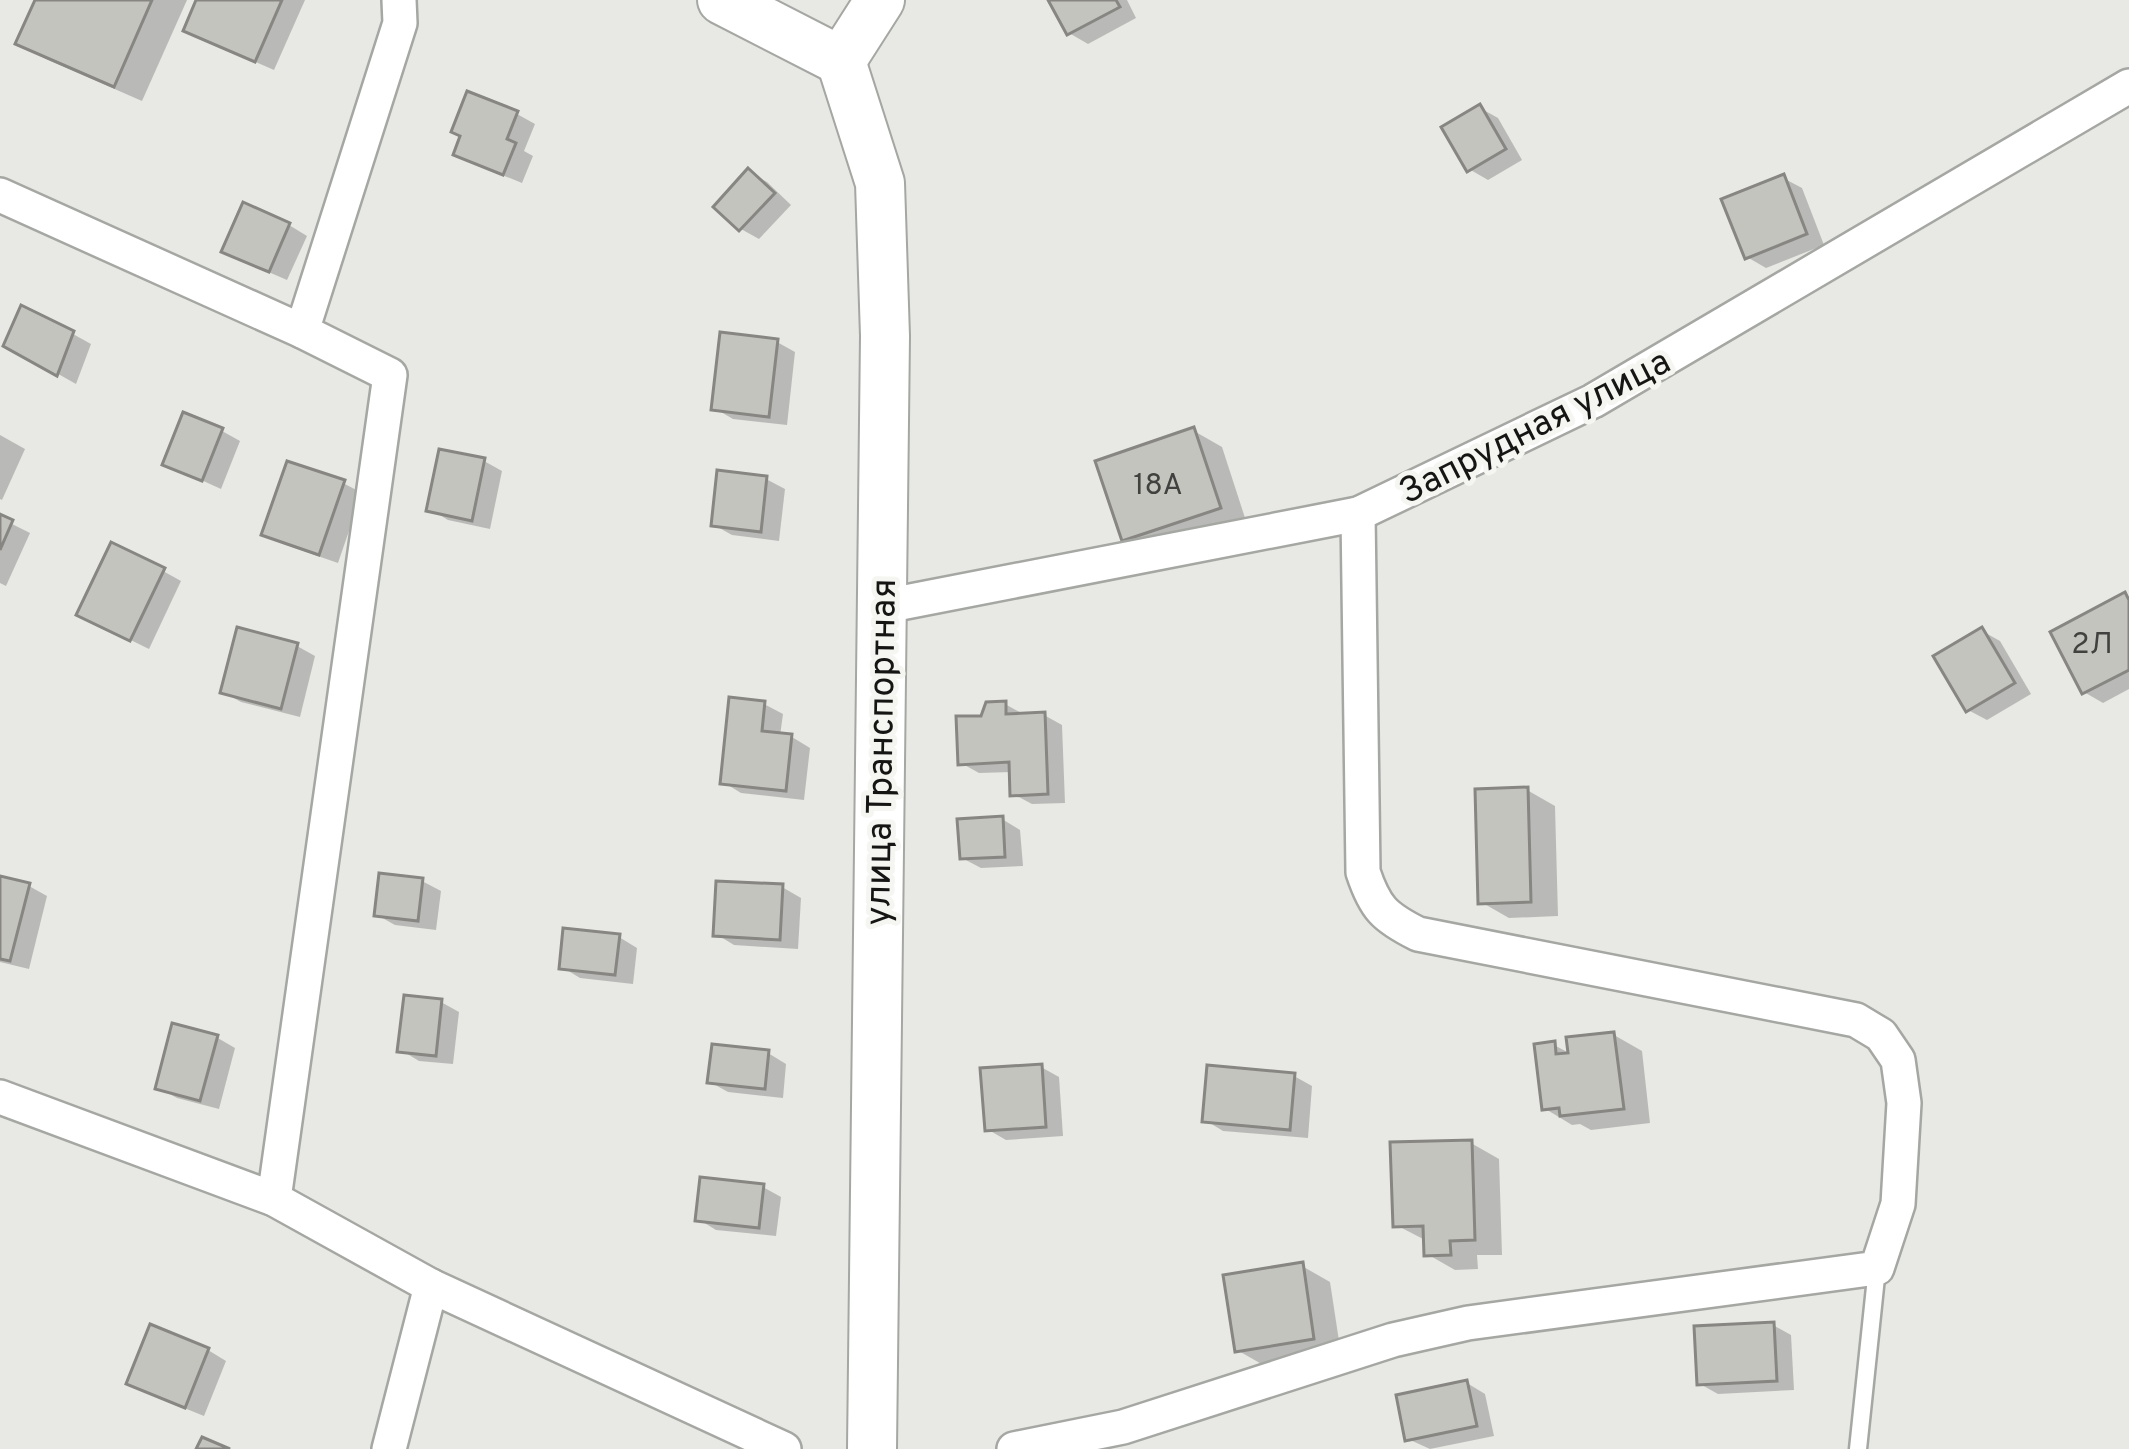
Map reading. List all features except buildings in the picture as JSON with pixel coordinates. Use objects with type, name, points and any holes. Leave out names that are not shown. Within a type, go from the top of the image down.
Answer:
[{"type":"main road","points":[[722,0],[841,61],[880,0]]},
{"type":"main road","name":"улица Транспортная","points":[[841,61],[880,183],[886,336],[872,1449]]},
{"type":"street","points":[[302,331],[400,23],[399,0]]},
{"type":"street","name":"Запрудная улица","points":[[880,607],[1358,514],[1593,401],[2129,86]]},
{"type":"street","points":[[0,195],[390,375],[274,1199]]},
{"type":"street","points":[[1014,1449],[1123,1427],[1393,1340],[1468,1323],[1877,1268],[1898,1204],[1904,1103],[1898,1060],[1881,1035],[1856,1020],[1418,934],[1391,920],[1373,901],[1363,872],[1358,514]]},
{"type":"street","points":[[0,1097],[274,1199],[431,1286],[784,1449]]},
{"type":"street","points":[[389,1449],[431,1286]]},
{"type":"lane","points":[[1858,1449],[1877,1268]]}]
